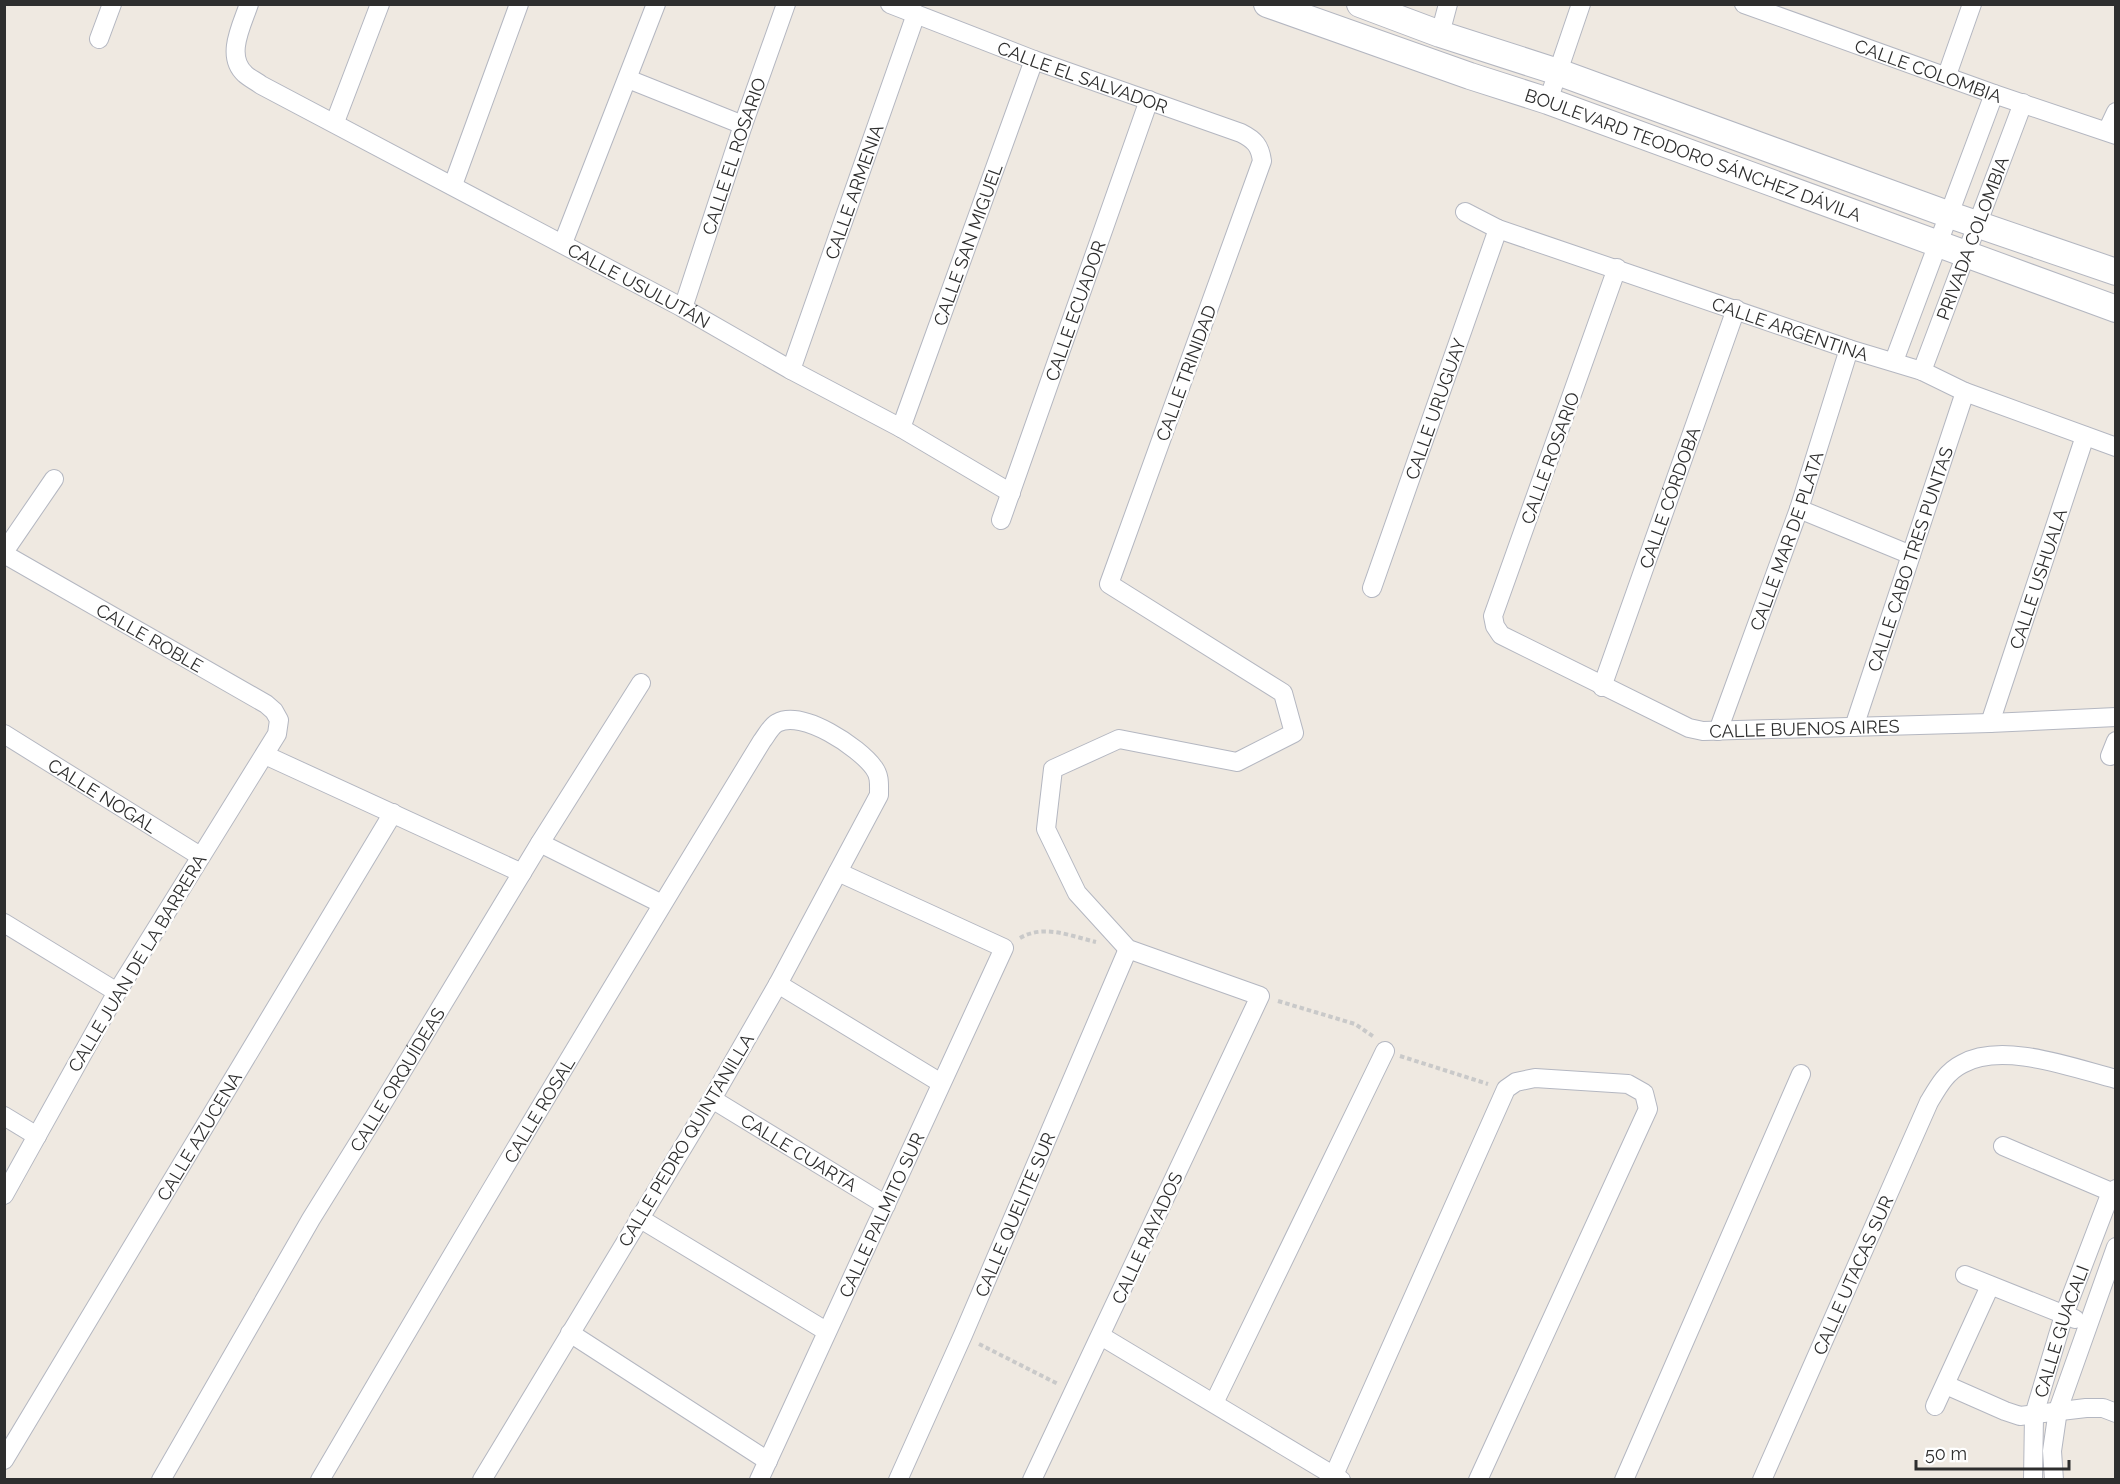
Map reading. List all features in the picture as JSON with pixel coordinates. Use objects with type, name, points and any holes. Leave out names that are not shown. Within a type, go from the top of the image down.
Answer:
[{"type":"street","points":[[99,39],[112,4]]},
{"type":"street","name":"CALLE USULUTÁN","points":[[249,4],[237,42],[236,54],[238,65],[245,74],[261,85],[336,122],[683,308],[791,370],[901,428],[1011,493]]},
{"type":"street","points":[[336,122],[380,4]]},
{"type":"street","points":[[453,185],[519,4]]},
{"type":"street","points":[[563,243],[656,4]]},
{"type":"street","name":"CALLE EL ROSARIO","points":[[683,308],[743,125],[786,4]]},
{"type":"street","name":"CALLE EL SALVADOR","points":[[890,4],[1034,60],[1251,139],[1260,147],[1262,161]]},
{"type":"street","name":"BOULEVARD TEODORO SÁNCHEZ DÁVILA","points":[[1267,4],[1470,76],[1548,101],[2115,309]]},
{"type":"street","name":"BOULEVARD TEODORO SÁNCHEZ DÁVILA","points":[[1360,4],[1440,34],[1558,72],[1950,215],[2115,272]]},
{"type":"street","points":[[1440,34],[1448,4]]},
{"type":"street","points":[[1548,101],[1581,4]]},
{"type":"street","name":"CALLE COLOMBIA","points":[[1744,4],[2111,133]]},
{"type":"street","points":[[1947,75],[1972,4]]},
{"type":"street","name":"CALLE ARMENIA","points":[[791,370],[916,14]]},
{"type":"street","name":"CALLE SAN MIGUEL","points":[[901,428],[1034,60]]},
{"type":"street","points":[[628,79],[743,125]]},
{"type":"street","name":"PRIVADA COLOMBIA","points":[[1894,361],[1995,94]]},
{"type":"street","name":"CALLE ECUADOR","points":[[1001,520],[1149,100]]},
{"type":"street","name":"PRIVADA COLOMBIA","points":[[1922,371],[2022,103]]},
{"type":"street","points":[[2111,133],[2115,112]]},
{"type":"street","name":"CALLE TRINIDAD","points":[[1128,949],[1077,893],[1046,830],[1053,769],[1119,739],[1237,762],[1294,733],[1284,693],[1109,585],[1262,161]]},
{"type":"street","name":"CALLE ARGENTINA","points":[[1465,212],[1498,230],[1617,268],[1849,349],[1922,371],[1965,392],[2115,447]]},
{"type":"street","name":"CALLE URUGUAY","points":[[1372,588],[1498,230]]},
{"type":"street","name":"CALLE ROSARIO","points":[[1511,642],[1501,635],[1495,626],[1493,616],[1617,268]]},
{"type":"street","name":"CALLE CÓRDOBA","points":[[1602,687],[1736,309]]},
{"type":"street","name":"CALLE MAR DE PLATA","points":[[1718,731],[1799,509],[1849,349]]},
{"type":"street","name":"CALLE CABO TRES PUNTAS","points":[[1854,726],[1965,392]]},
{"type":"street","name":"CALLE USHUALA","points":[[1990,723],[2085,436]]},
{"type":"street","points":[[4,553],[54,479]]},
{"type":"street","points":[[1799,509],[1911,555]]},
{"type":"street","name":"CALLE ROBLE","points":[[4,553],[266,704],[279,720],[277,734]]},
{"type":"street","name":"CALLE BUENOS AIRES","points":[[1511,642],[1689,728],[1718,731],[2115,717]]},
{"type":"street","name":"CALLE ORQUÍDEAS","points":[[161,1479],[311,1219],[540,843],[641,683]]},
{"type":"street","name":"CALLE ROSAL","points":[[320,1479],[662,904],[762,741],[775,724],[789,719],[804,721],[835,736],[859,752],[874,768],[879,779],[879,795]]},
{"type":"street","name":"CALLE NOGAL","points":[[4,734],[200,856]]},
{"type":"street","name":"CALLE JUAN DE LA BARRERA","points":[[4,1195],[117,992],[277,734]]},
{"type":"street","points":[[265,754],[522,873]]},
{"type":"street","name":"CALLE PEDRO QUINTANILLA","points":[[482,1479],[712,1099],[778,984],[879,795]]},
{"type":"street","name":"CALLE AZUCENA","points":[[4,1461],[393,813]]},
{"type":"street","points":[[540,843],[662,904]]},
{"type":"street","points":[[838,872],[1004,948]]},
{"type":"street","points":[[4,923],[117,992]]},
{"type":"street","name":"CALLE PALMITO SUR","points":[[759,1479],[1004,948]]},
{"type":"street","name":"CALLE RAYADOS","points":[[1032,1479],[1260,996],[1128,949]]},
{"type":"street","name":"CALLE QUELITE SUR","points":[[898,1479],[963,1335],[1128,949]]},
{"type":"street","points":[[778,984],[941,1083]]},
{"type":"street","points":[[1214,1403],[1385,1052]]},
{"type":"street","name":"CALLE UTACAS SUR","points":[[1762,1479],[1929,1102],[1948,1074],[1963,1063],[1987,1055],[2041,1060],[2115,1079]]},
{"type":"street","points":[[1624,1479],[1801,1074]]},
{"type":"street","points":[[1101,1336],[1338,1477],[1506,1089],[1516,1082],[1535,1078],[1628,1084],[1644,1093],[1648,1109],[1478,1479]]},
{"type":"street","name":"CALLE CUARTA","points":[[712,1099],[886,1205]]},
{"type":"street","points":[[4,1116],[37,1136]]},
{"type":"street","points":[[2003,1146],[2114,1192]]},
{"type":"street","name":"CALLE GUACALI","points":[[2034,1479],[2034,1415],[2064,1315],[2114,1192]]},
{"type":"street","points":[[639,1218],[826,1331]]},
{"type":"street","name":"CALLE GUACALI","points":[[2054,1479],[2052,1451],[2058,1410],[2115,1247]]},
{"type":"street","points":[[1965,1275],[2088,1323]]},
{"type":"street","points":[[1935,1406],[1990,1286]]},
{"type":"street","points":[[570,1333],[768,1461]]},
{"type":"street","points":[[1946,1385],[2020,1416],[2058,1410],[2103,1408],[2115,1413]]},
{"type":"path","points":[[1004,948],[1029,933],[1041,930],[1128,949]]},
{"type":"path","points":[[963,1335],[1074,1392]]}]
